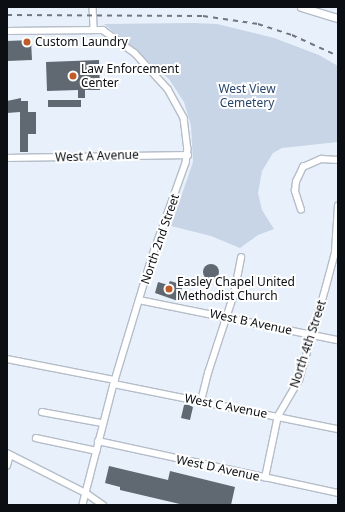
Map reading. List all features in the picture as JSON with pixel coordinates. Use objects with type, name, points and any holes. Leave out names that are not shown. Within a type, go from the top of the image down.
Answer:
[{"type":"main road","points":[[301,7],[338,18]]},
{"type":"street","points":[[7,31],[94,28],[93,7]]},
{"type":"street","name":"North 2nd Street","points":[[82,505],[97,451],[102,423],[114,382],[139,300],[188,155],[184,118],[168,89],[132,50],[112,35],[94,28]]},
{"type":"street","name":"West A Avenue","points":[[7,158],[188,155]]},
{"type":"street","points":[[301,210],[295,191],[296,182],[303,167],[321,159],[338,160]]},
{"type":"street","name":"North 4th Street","points":[[265,478],[278,416],[299,380],[335,252],[338,206]]},
{"type":"street","points":[[201,401],[225,317],[234,294],[241,258]]},
{"type":"street","name":"West B Avenue","points":[[139,300],[338,340]]},
{"type":"street","name":"West C Avenue","points":[[7,359],[338,429]]},
{"type":"street","points":[[42,412],[102,423]]},
{"type":"street","points":[[36,438],[97,451]]},
{"type":"street","name":"West D Avenue","points":[[98,441],[338,493]]},
{"type":"street","points":[[7,466],[8,454],[86,493],[103,505]]},
{"type":"green space","name":"West View Cemetery","points":[[104,24],[217,24],[274,38],[319,55],[338,66],[338,142],[282,148],[273,153],[262,171],[258,193],[262,210],[274,229],[258,235],[240,248],[211,236],[171,226],[193,162],[191,126],[184,102],[169,79]]},
{"type":"building","points":[[31,40],[32,60],[7,61],[7,41]]},
{"type":"building","name":"Law Enforcement Center","points":[[99,60],[100,90],[85,90],[85,98],[78,98],[78,90],[47,91],[46,62]]},
{"type":"building","points":[[21,98],[21,101],[28,101],[28,112],[36,112],[36,134],[28,134],[28,152],[20,152],[20,112],[7,113],[7,101]]},
{"type":"building","points":[[48,100],[81,100],[81,107],[48,107]]},
{"type":"building","points":[[208,264],[214,264],[219,269],[217,278],[214,280],[208,280],[203,275],[203,269]]},
{"type":"building","name":"Easley Chapel United Methodist Church","points":[[170,281],[183,285],[178,301],[155,293],[158,282],[168,285]]},
{"type":"building","points":[[187,404],[193,407],[190,420],[181,418],[184,405]]},
{"type":"building","points":[[109,466],[168,480],[170,471],[235,487],[231,505],[184,505],[120,490],[120,487],[105,483]]},
{"type":"railway","points":[[7,15],[203,16],[258,24],[292,35],[338,56]]},
{"type":"place","name":"Custom Laundry","points":[[27,42]]},
{"type":"place","name":"Law Enforcement Center","points":[[73,76]]},
{"type":"place","name":"Easley Chapel United Methodist Church","points":[[169,289]]}]
